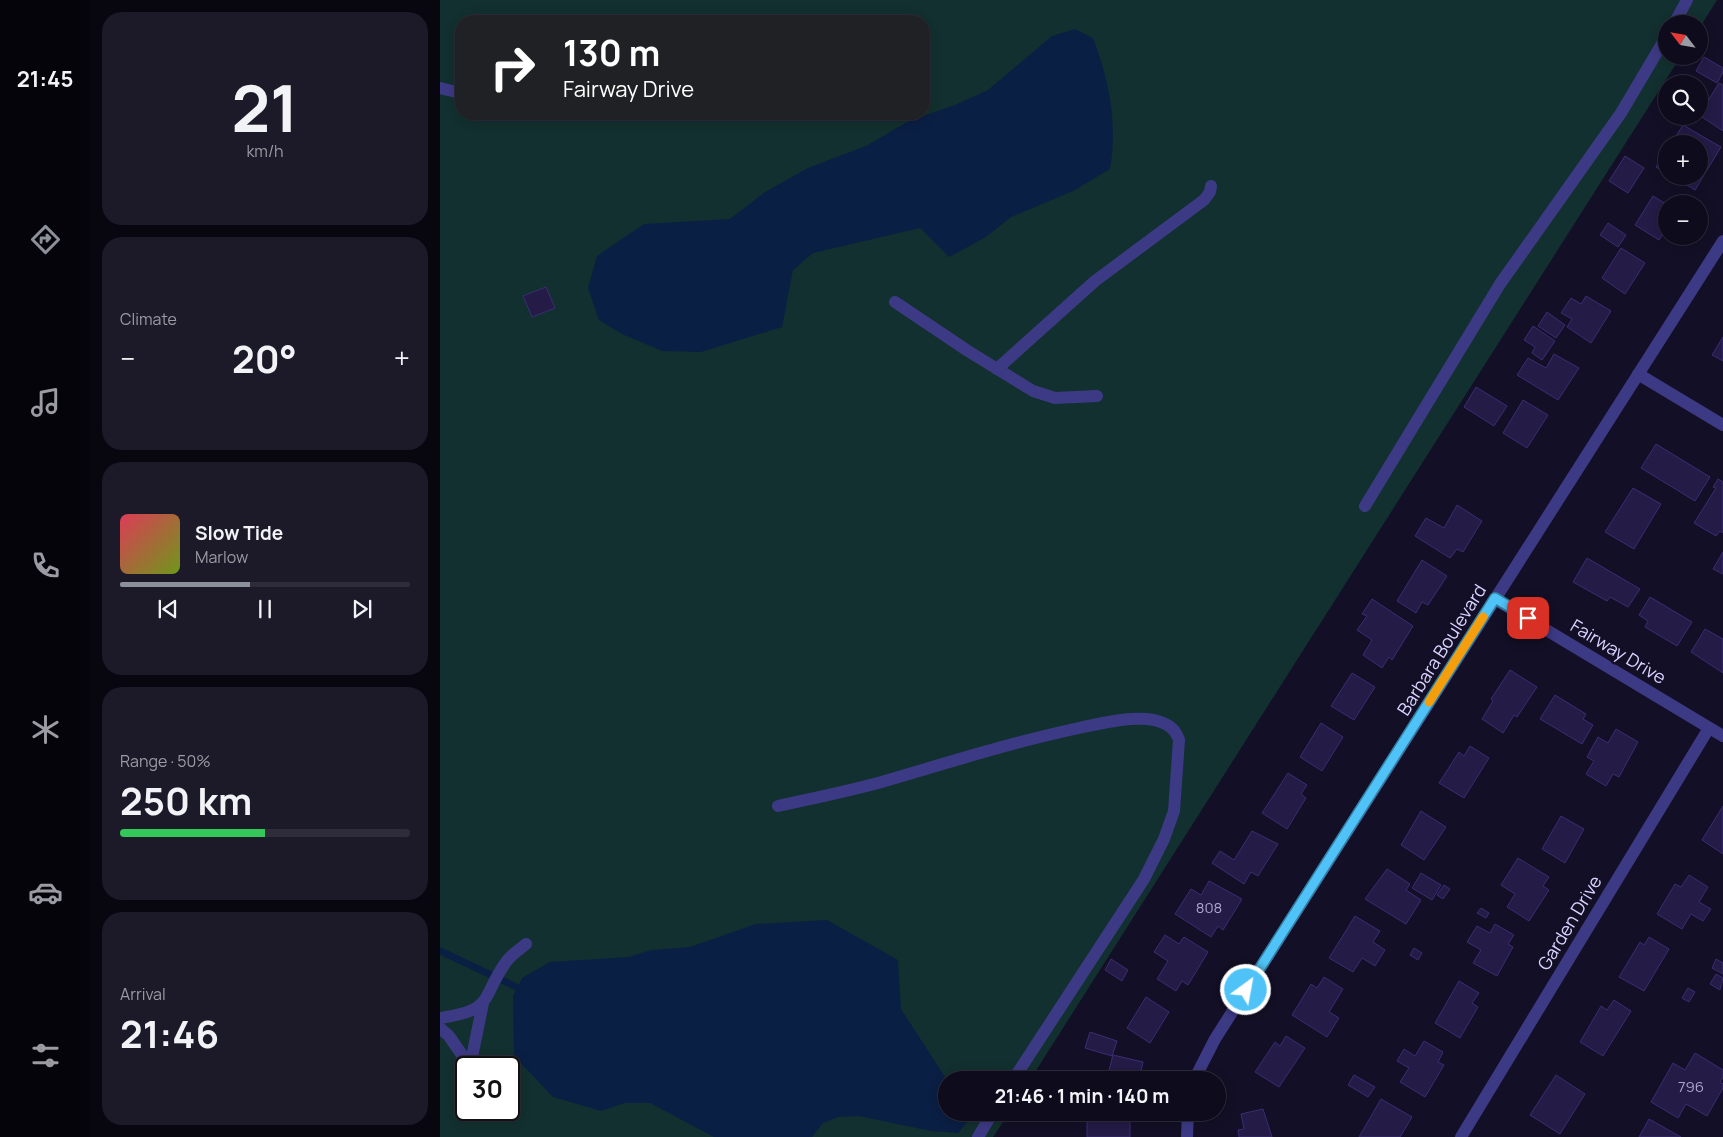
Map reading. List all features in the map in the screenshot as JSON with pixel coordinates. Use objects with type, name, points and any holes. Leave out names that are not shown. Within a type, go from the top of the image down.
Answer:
[{"type":"street","points":[[1679,15],[1687,0]]},
{"type":"street","points":[[1365,506],[1500,284],[1621,112],[1658,50]]},
{"type":"street","points":[[440,88],[455,92]]},
{"type":"street","points":[[998,369],[1095,281],[1204,200],[1210,192],[1211,186]]},
{"type":"street","name":"Barbara Boulevard","points":[[1199,1071],[1215,1039],[1723,241]]},
{"type":"street","points":[[895,302],[1033,390],[1055,398],[1097,396]]},
{"type":"street","points":[[1638,374],[1723,425]]},
{"type":"street","name":"Fairway Drive","points":[[1495,598],[1723,736]]},
{"type":"street","points":[[778,806],[883,781],[1024,740],[1095,725],[1131,719],[1153,720],[1166,723],[1176,731],[1179,740],[1174,811],[1164,839],[1144,879],[1019,1071]]},
{"type":"street","name":"Garden Drive","points":[[1461,1137],[1709,728]]},
{"type":"street","points":[[440,1018],[472,1011],[483,1003],[504,964],[526,944]]},
{"type":"street","points":[[473,1056],[483,1003]]},
{"type":"street","points":[[440,1028],[449,1036],[463,1056]]},
{"type":"street","points":[[978,1137],[988,1121]]},
{"type":"street","points":[[1187,1137],[1188,1121]]},
{"type":"green space","points":[[440,0],[1717,0],[1708,15],[1658,15],[1658,65],[1675,65],[1669,75],[1658,75],[1658,92],[1036,1071],[938,1071],[938,1121],[1004,1121],[993,1137],[440,1137]]},
{"type":"water","points":[[1075,29],[1093,38],[1108,86],[1113,135],[1110,169],[1073,191],[1011,217],[986,237],[949,257],[920,228],[813,253],[793,270],[782,327],[701,352],[662,351],[622,334],[599,320],[588,288],[597,256],[644,224],[730,219],[765,192],[808,168],[866,146],[909,121],[930,120],[930,114],[988,90],[1052,36]]},
{"type":"water","points":[[827,920],[898,960],[901,1009],[941,1071],[938,1071],[938,1121],[968,1121],[958,1133],[931,1131],[859,1116],[838,1117],[823,1123],[812,1137],[714,1137],[650,1103],[625,1103],[601,1111],[553,1097],[520,1062],[520,1056],[514,1056],[513,996],[522,978],[550,962],[629,957],[651,950],[690,947],[756,924]]},
{"type":"building","points":[[1708,59],[1723,68],[1717,83],[1708,78],[1708,75],[1703,75],[1696,71],[1699,65],[1708,65]]},
{"type":"building","points":[[1719,83],[1723,85],[1723,131],[1708,121],[1708,101]]},
{"type":"building","points":[[1683,125],[1700,135],[1677,135]]},
{"type":"building","points":[[1708,139],[1721,147],[1708,168]]},
{"type":"building","points":[[1625,156],[1644,168],[1628,193],[1609,181]]},
{"type":"building","points":[[1687,185],[1698,185],[1695,190]]},
{"type":"building","points":[[1653,196],[1658,199],[1658,239],[1635,225]]},
{"type":"building","points":[[1608,223],[1626,235],[1618,247],[1600,235]]},
{"type":"building","points":[[1621,248],[1645,263],[1625,294],[1602,278]]},
{"type":"building","points":[[546,287],[555,308],[532,317],[523,296]]},
{"type":"building","points":[[1586,296],[1611,311],[1591,343],[1567,327],[1572,319],[1561,313],[1571,298],[1581,304]]},
{"type":"building","points":[[1547,312],[1565,325],[1556,338],[1538,326]]},
{"type":"building","points":[[1533,326],[1555,341],[1542,360],[1532,353],[1535,347],[1524,340]]},
{"type":"building","points":[[1723,337],[1723,361],[1712,355]]},
{"type":"building","points":[[1554,354],[1579,368],[1558,400],[1517,375],[1528,358],[1546,368]]},
{"type":"building","points":[[1476,387],[1507,406],[1494,426],[1464,407]]},
{"type":"building","points":[[1523,400],[1548,415],[1527,448],[1503,433]]},
{"type":"building","points":[[1656,444],[1710,477],[1695,501],[1641,468]]},
{"type":"building","points":[[1718,479],[1723,482],[1723,533],[1720,531],[1716,536],[1694,523],[1716,488],[1713,487]]},
{"type":"building","points":[[1633,488],[1661,504],[1634,549],[1605,532]]},
{"type":"building","points":[[1457,505],[1482,521],[1463,552],[1457,549],[1450,558],[1415,536],[1426,518],[1444,528]]},
{"type":"building","points":[[1723,552],[1723,574],[1713,569]]},
{"type":"building","points":[[1587,558],[1640,589],[1628,607],[1610,597],[1607,601],[1573,582]]},
{"type":"building","points":[[1422,560],[1447,576],[1428,605],[1422,602],[1416,613],[1397,601]]},
{"type":"building","points":[[1650,597],[1692,622],[1677,646],[1645,627],[1648,621],[1639,615]]},
{"type":"building","points":[[1372,599],[1413,626],[1392,660],[1389,657],[1382,668],[1363,655],[1372,640],[1357,630],[1367,616],[1362,614]]},
{"type":"building","points":[[1705,629],[1723,639],[1723,673],[1691,652]]},
{"type":"building","points":[[1510,670],[1537,687],[1517,717],[1514,715],[1503,733],[1482,719],[1493,701],[1491,699]]},
{"type":"building","points":[[1352,673],[1375,687],[1354,720],[1331,706]]},
{"type":"building","points":[[1555,695],[1586,714],[1583,719],[1593,725],[1582,744],[1540,719]]},
{"type":"building","points":[[1321,723],[1343,737],[1322,771],[1300,757]]},
{"type":"building","points":[[1616,729],[1638,742],[1619,777],[1613,774],[1606,786],[1586,774],[1594,761],[1587,757],[1598,737],[1608,743]]},
{"type":"building","points":[[1470,746],[1489,758],[1464,798],[1439,783],[1459,752],[1464,756]]},
{"type":"building","points":[[1288,773],[1307,785],[1301,794],[1306,798],[1287,829],[1262,813]]},
{"type":"building","points":[[1723,806],[1723,854],[1702,840]]},
{"type":"building","points":[[1421,811],[1446,827],[1424,860],[1401,845]]},
{"type":"building","points":[[1561,816],[1584,829],[1565,863],[1542,849]]},
{"type":"building","points":[[1252,831],[1278,844],[1258,876],[1251,872],[1244,884],[1212,863],[1220,851],[1234,860]]},
{"type":"building","points":[[1518,858],[1549,877],[1543,886],[1549,890],[1529,921],[1507,907],[1515,894],[1501,885]]},
{"type":"building","points":[[1387,869],[1410,884],[1406,890],[1421,900],[1406,924],[1365,899]]},
{"type":"building","points":[[1421,873],[1441,885],[1432,900],[1412,888]]},
{"type":"building","points":[[1689,875],[1708,887],[1699,902],[1711,909],[1703,921],[1691,914],[1682,929],[1657,914],[1675,884],[1681,887]]},
{"type":"building","points":[[1209,881],[1242,899],[1223,930],[1218,926],[1211,937],[1175,914],[1191,889],[1201,895]]},
{"type":"building","points":[[1444,885],[1450,889],[1443,899],[1437,895]]},
{"type":"building","points":[[1481,908],[1489,913],[1486,918],[1477,913]]},
{"type":"building","points":[[1355,916],[1380,931],[1373,942],[1385,950],[1375,966],[1362,958],[1353,972],[1329,958]]},
{"type":"building","points":[[1495,924],[1514,935],[1508,944],[1513,947],[1497,976],[1473,963],[1481,950],[1467,942],[1477,926],[1490,933]]},
{"type":"building","points":[[1165,935],[1179,944],[1184,937],[1208,952],[1188,985],[1182,981],[1176,991],[1157,979],[1168,961],[1154,952]]},
{"type":"building","points":[[1649,937],[1669,949],[1644,991],[1619,977],[1640,942],[1644,945]]},
{"type":"building","points":[[1414,948],[1422,953],[1418,960],[1410,955]]},
{"type":"building","points":[[1111,959],[1128,970],[1122,981],[1105,970]]},
{"type":"building","points":[[1716,959],[1723,963],[1723,974],[1712,968]]},
{"type":"building","points":[[1716,974],[1723,978],[1720,990],[1710,984]]},
{"type":"building","points":[[1324,977],[1343,989],[1329,1012],[1339,1018],[1327,1037],[1292,1015],[1311,984],[1317,988]]},
{"type":"building","points":[[1459,981],[1479,993],[1472,1003],[1478,1007],[1460,1038],[1435,1023]]},
{"type":"building","points":[[1688,988],[1695,992],[1689,1002],[1682,998]]},
{"type":"building","points":[[1146,997],[1169,1012],[1150,1043],[1127,1028]]},
{"type":"building","points":[[1614,1000],[1631,1011],[1603,1056],[1580,1042],[1601,1006],[1607,1010]]},
{"type":"building","points":[[1090,1032],[1117,1041],[1112,1056],[1085,1048]]},
{"type":"building","points":[[1286,1036],[1305,1048],[1279,1087],[1255,1072],[1275,1042],[1280,1046]]},
{"type":"building","points":[[1424,1041],[1443,1052],[1438,1062],[1444,1065],[1425,1097],[1400,1082],[1409,1068],[1397,1061],[1404,1049],[1415,1056]]},
{"type":"building","points":[[1695,1053],[1723,1070],[1723,1077],[1720,1082],[1723,1084],[1723,1088],[1707,1116],[1686,1104],[1678,1118],[1651,1102],[1673,1063],[1685,1070]]},
{"type":"building","points":[[1113,1055],[1143,1062],[1141,1071],[1109,1071]]},
{"type":"building","points":[[1354,1075],[1375,1087],[1368,1097],[1348,1085]]},
{"type":"building","points":[[1556,1075],[1585,1094],[1560,1134],[1530,1115]]},
{"type":"building","points":[[1381,1099],[1412,1117],[1400,1137],[1359,1137]]},
{"type":"building","points":[[1263,1109],[1272,1137],[1239,1137],[1238,1130],[1244,1129],[1241,1114]]},
{"type":"building","points":[[1649,1119],[1681,1137],[1639,1137]]},
{"type":"building","points":[[1087,1121],[1130,1121],[1130,1137],[1087,1137]]},
{"type":"waterway","points":[[440,951],[525,991]]},
{"type":"slow traffic","points":[[1429,702],[1483,617]]},
{"type":"route","points":[[1246,990],[1495,598],[1528,618]]}]
